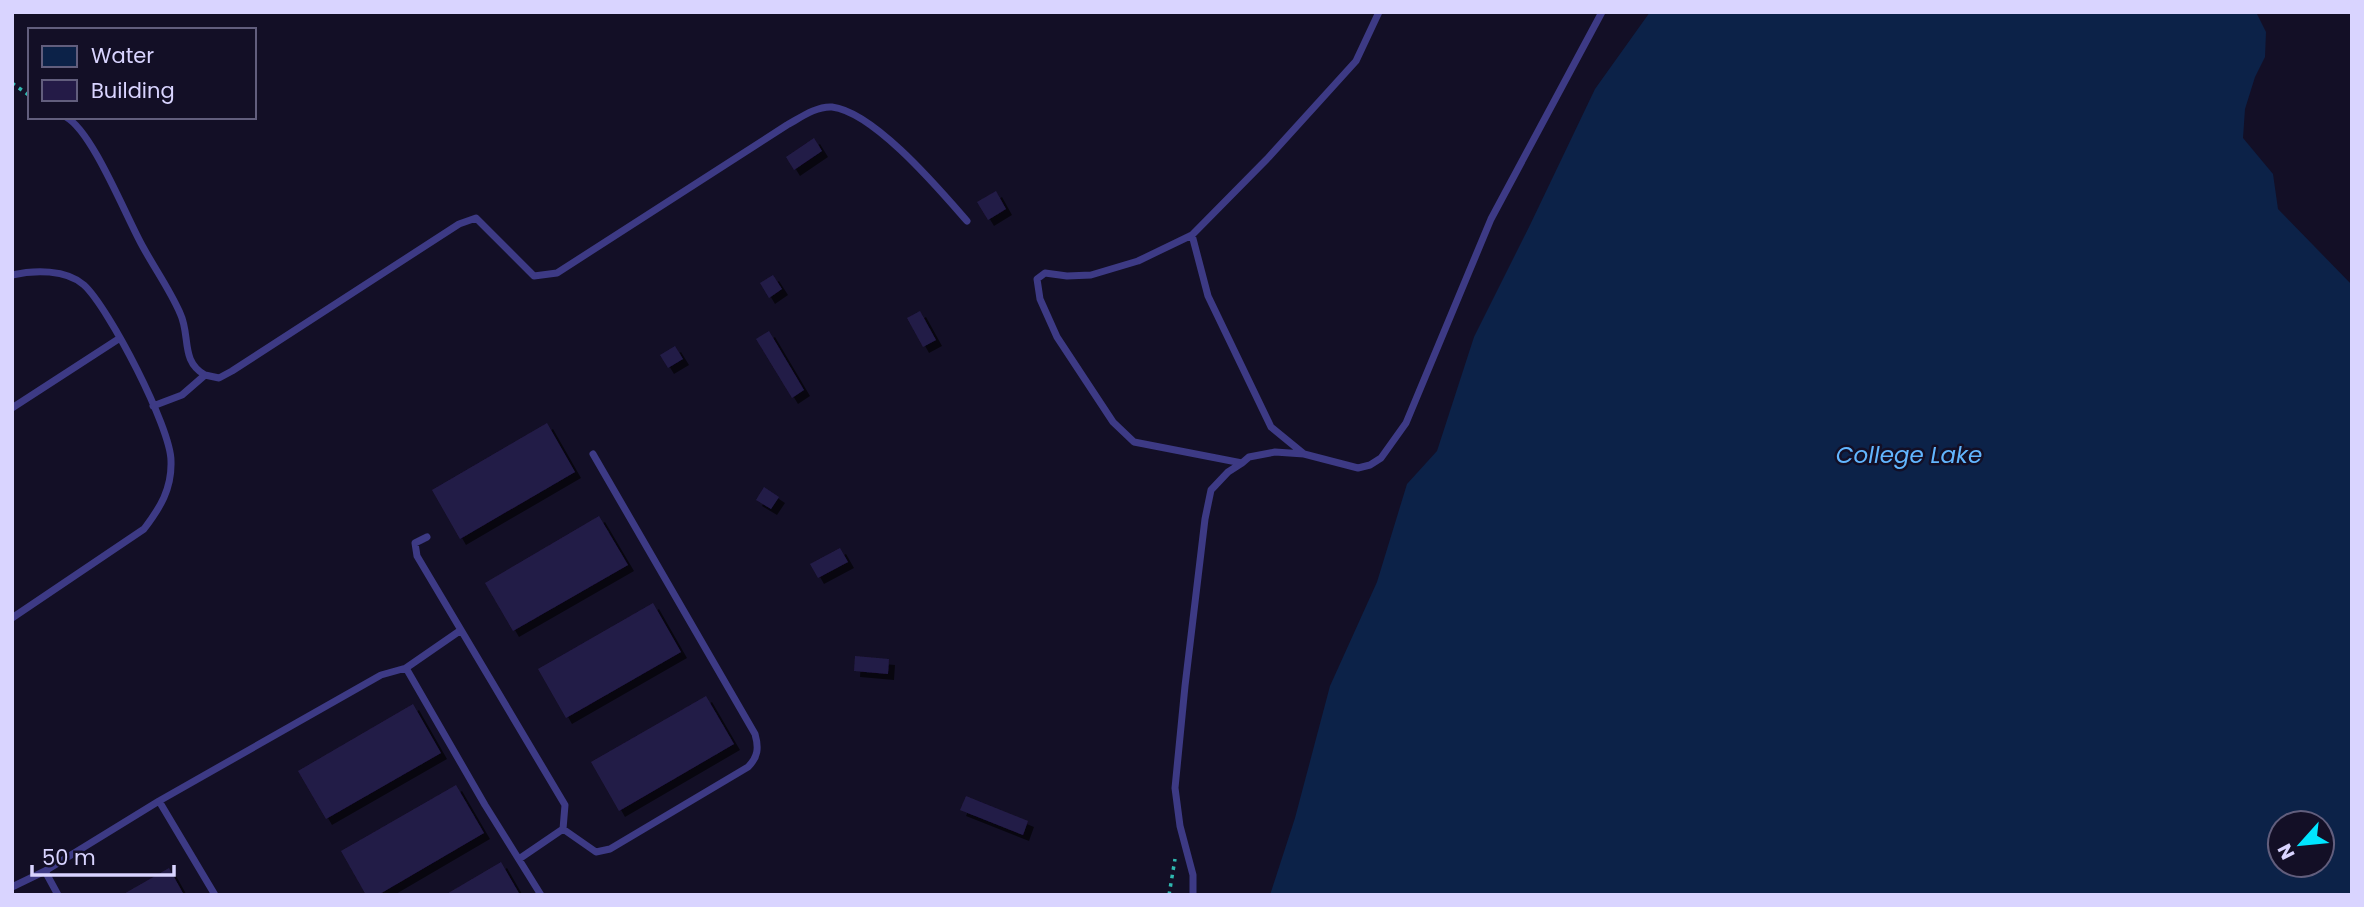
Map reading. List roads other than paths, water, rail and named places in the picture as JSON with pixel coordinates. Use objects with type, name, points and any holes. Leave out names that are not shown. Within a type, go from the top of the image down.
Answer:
[{"type":"lane","points":[[1242,463],[1134,442],[1113,422],[1056,337],[1040,299],[1037,279],[1045,273],[1091,275],[1138,261],[1192,235],[1267,159],[1356,61],[1379,12]]},
{"type":"lane","points":[[1193,895],[1193,875],[1180,826],[1175,788],[1205,519],[1211,490],[1228,472],[1250,457],[1275,452],[1304,454],[1358,468],[1381,458],[1406,422],[1492,219],[1602,12]]},
{"type":"lane","points":[[68,119],[88,138],[142,246],[179,311],[186,327],[191,365],[205,375],[219,378],[458,224],[476,218],[534,276],[557,273],[787,125],[808,113],[829,107],[850,112],[871,125],[911,161],[967,221]]},
{"type":"lane","points":[[1192,235],[1208,296],[1265,417],[1271,427],[1304,454]]},
{"type":"lane","points":[[12,275],[46,272],[69,276],[83,285],[106,311],[153,406],[172,460],[168,493],[158,512],[144,529],[12,618]]},
{"type":"lane","points":[[12,408],[120,338]]},
{"type":"lane","points":[[153,406],[182,395],[205,375]]},
{"type":"lane","points":[[563,829],[596,852],[610,849],[748,768],[757,753],[755,734],[593,454]]},
{"type":"lane","points":[[426,537],[415,543],[416,556],[565,805],[563,829]]},
{"type":"lane","points":[[12,887],[45,871],[159,801],[381,675],[406,668],[461,630]]},
{"type":"lane","points":[[406,668],[541,895]]},
{"type":"lane","points":[[159,801],[215,895]]},
{"type":"lane","points":[[519,859],[563,829]]},
{"type":"lane","points":[[45,871],[58,895]]},
{"type":"water","name":"College Lake","points":[[1650,12],[2256,12],[2266,32],[2265,57],[2255,77],[2245,109],[2243,138],[2273,174],[2278,209],[2352,285],[2352,895],[1270,895],[1295,818],[1330,686],[1377,582],[1407,484],[1437,451],[1474,337],[1595,89]]}]
